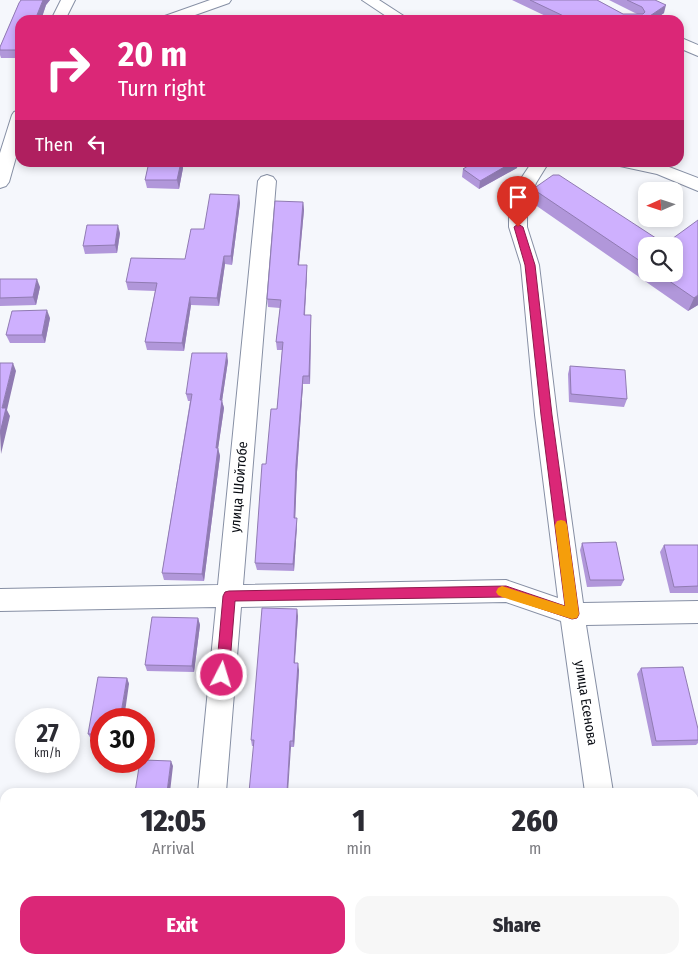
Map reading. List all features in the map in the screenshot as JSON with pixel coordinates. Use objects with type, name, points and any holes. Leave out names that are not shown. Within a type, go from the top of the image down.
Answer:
[{"type":"street","points":[[60,15],[68,0]]},
{"type":"street","points":[[182,15],[224,0]]},
{"type":"street","points":[[368,0],[394,15]]},
{"type":"street","points":[[684,44],[698,51]]},
{"type":"street","points":[[0,182],[15,132]]},
{"type":"street","name":"улица Есенова","points":[[538,167],[527,183],[518,206],[518,227],[530,265],[546,415],[572,614],[599,788]]},
{"type":"street","points":[[653,167],[672,172],[698,185]]},
{"type":"street","name":"улица Шойтобе","points":[[212,788],[267,181]]},
{"type":"street","points":[[0,600],[506,592],[572,614],[698,612]]},
{"type":"building","points":[[21,0],[43,0],[37,15],[15,15],[15,50],[0,50],[0,47]]},
{"type":"building","points":[[530,0],[597,0],[623,14],[643,14],[645,12],[642,7],[627,0],[655,0],[666,5],[651,15],[562,15]]},
{"type":"building","points":[[148,167],[180,167],[177,180],[145,180]]},
{"type":"building","points":[[466,167],[504,167],[480,181],[463,169]]},
{"type":"building","points":[[553,175],[559,175],[654,237],[638,237],[638,260],[533,189]]},
{"type":"building","points":[[210,194],[239,195],[231,256],[224,256],[217,298],[190,297],[182,343],[145,342],[157,283],[126,282],[131,258],[185,259],[191,229],[204,229]]},
{"type":"building","points":[[275,201],[303,202],[298,265],[307,265],[304,315],[311,315],[309,376],[303,376],[296,465],[294,518],[297,518],[293,564],[255,563],[262,464],[266,464],[271,409],[277,409],[283,342],[276,342],[281,300],[267,299]]},
{"type":"building","points":[[698,220],[698,295],[694,298],[671,282],[683,282],[683,237],[675,237]]},
{"type":"building","points":[[87,225],[118,225],[115,245],[83,246]]},
{"type":"building","points":[[0,279],[37,279],[33,297],[0,298]]},
{"type":"building","points":[[47,310],[42,335],[6,335],[12,311]]},
{"type":"building","points":[[192,353],[227,353],[220,400],[222,400],[216,448],[218,448],[202,574],[162,573],[192,394],[186,394]]},
{"type":"building","points":[[0,363],[13,363],[2,408],[6,408],[0,433]]},
{"type":"building","points":[[570,366],[625,370],[627,399],[571,394]]},
{"type":"building","points":[[616,542],[624,580],[590,580],[582,543]]},
{"type":"building","points":[[664,545],[698,545],[698,586],[674,587]]},
{"type":"building","points":[[262,608],[297,609],[294,663],[298,663],[293,741],[290,741],[287,788],[249,788],[254,740],[251,740]]},
{"type":"building","points":[[152,617],[198,618],[192,666],[145,665]]},
{"type":"building","points":[[683,667],[698,729],[698,740],[656,741],[641,668]]},
{"type":"building","points":[[98,677],[127,678],[122,708],[93,708]]},
{"type":"building","points":[[155,760],[171,761],[168,788],[136,788],[138,773],[155,773]]},
{"type":"slow traffic","points":[[502,592],[572,614],[561,525]]},
{"type":"route","points":[[222,675],[229,596],[506,592],[572,614],[546,415],[530,265],[518,227]]}]
